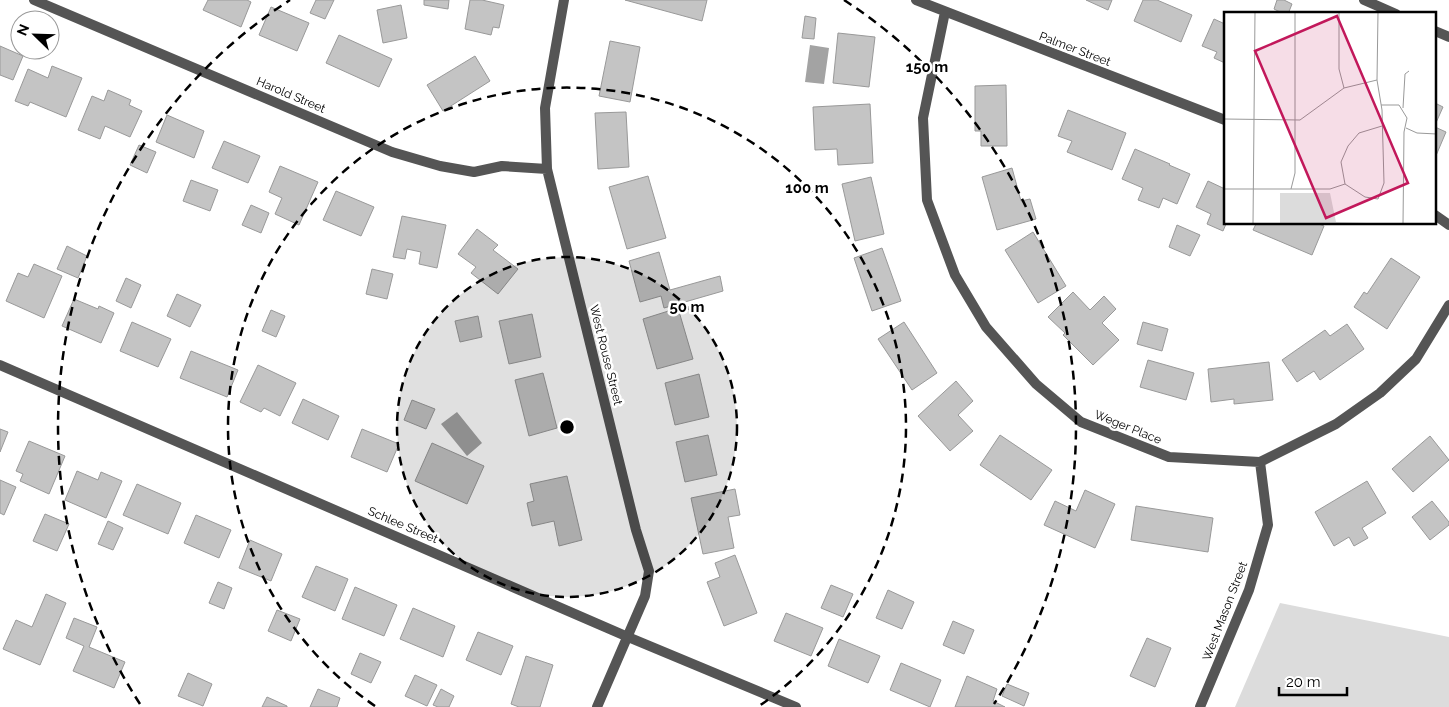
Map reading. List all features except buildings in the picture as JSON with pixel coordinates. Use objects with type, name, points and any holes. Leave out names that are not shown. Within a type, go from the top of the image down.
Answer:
[{"type":"street","name":"Harold Street","points":[[34,0],[392,152],[440,166],[474,172],[502,166],[547,169]]},
{"type":"street","name":"West Rouse Street","points":[[564,0],[545,108],[547,169],[636,530],[649,571],[646,596],[597,707]]},
{"type":"street","name":"Palmer Street","points":[[916,0],[1224,120]]},
{"type":"street","points":[[1364,0],[1391,12]]},
{"type":"street","name":"Weger Place","points":[[945,12],[923,118],[927,200],[956,275],[986,326],[1036,384],[1081,422],[1170,457],[1260,462],[1336,424],[1380,393],[1416,359],[1449,305]]},
{"type":"street","points":[[1436,31],[1449,36]]},
{"type":"street","points":[[1436,216],[1449,226]]},
{"type":"street","name":"Schlee Street","points":[[0,365],[628,637],[796,707]]},
{"type":"street","name":"West Mason Street","points":[[1200,707],[1249,590],[1268,525],[1260,462]]},
{"type":"shaded area","points":[[810,45],[829,48],[824,84],[805,82]]},
{"type":"shaded area","points":[[457,412],[482,443],[467,456],[441,424]]},
{"type":"shaded area","points":[[1280,603],[1449,637],[1449,707],[1235,707]]}]
